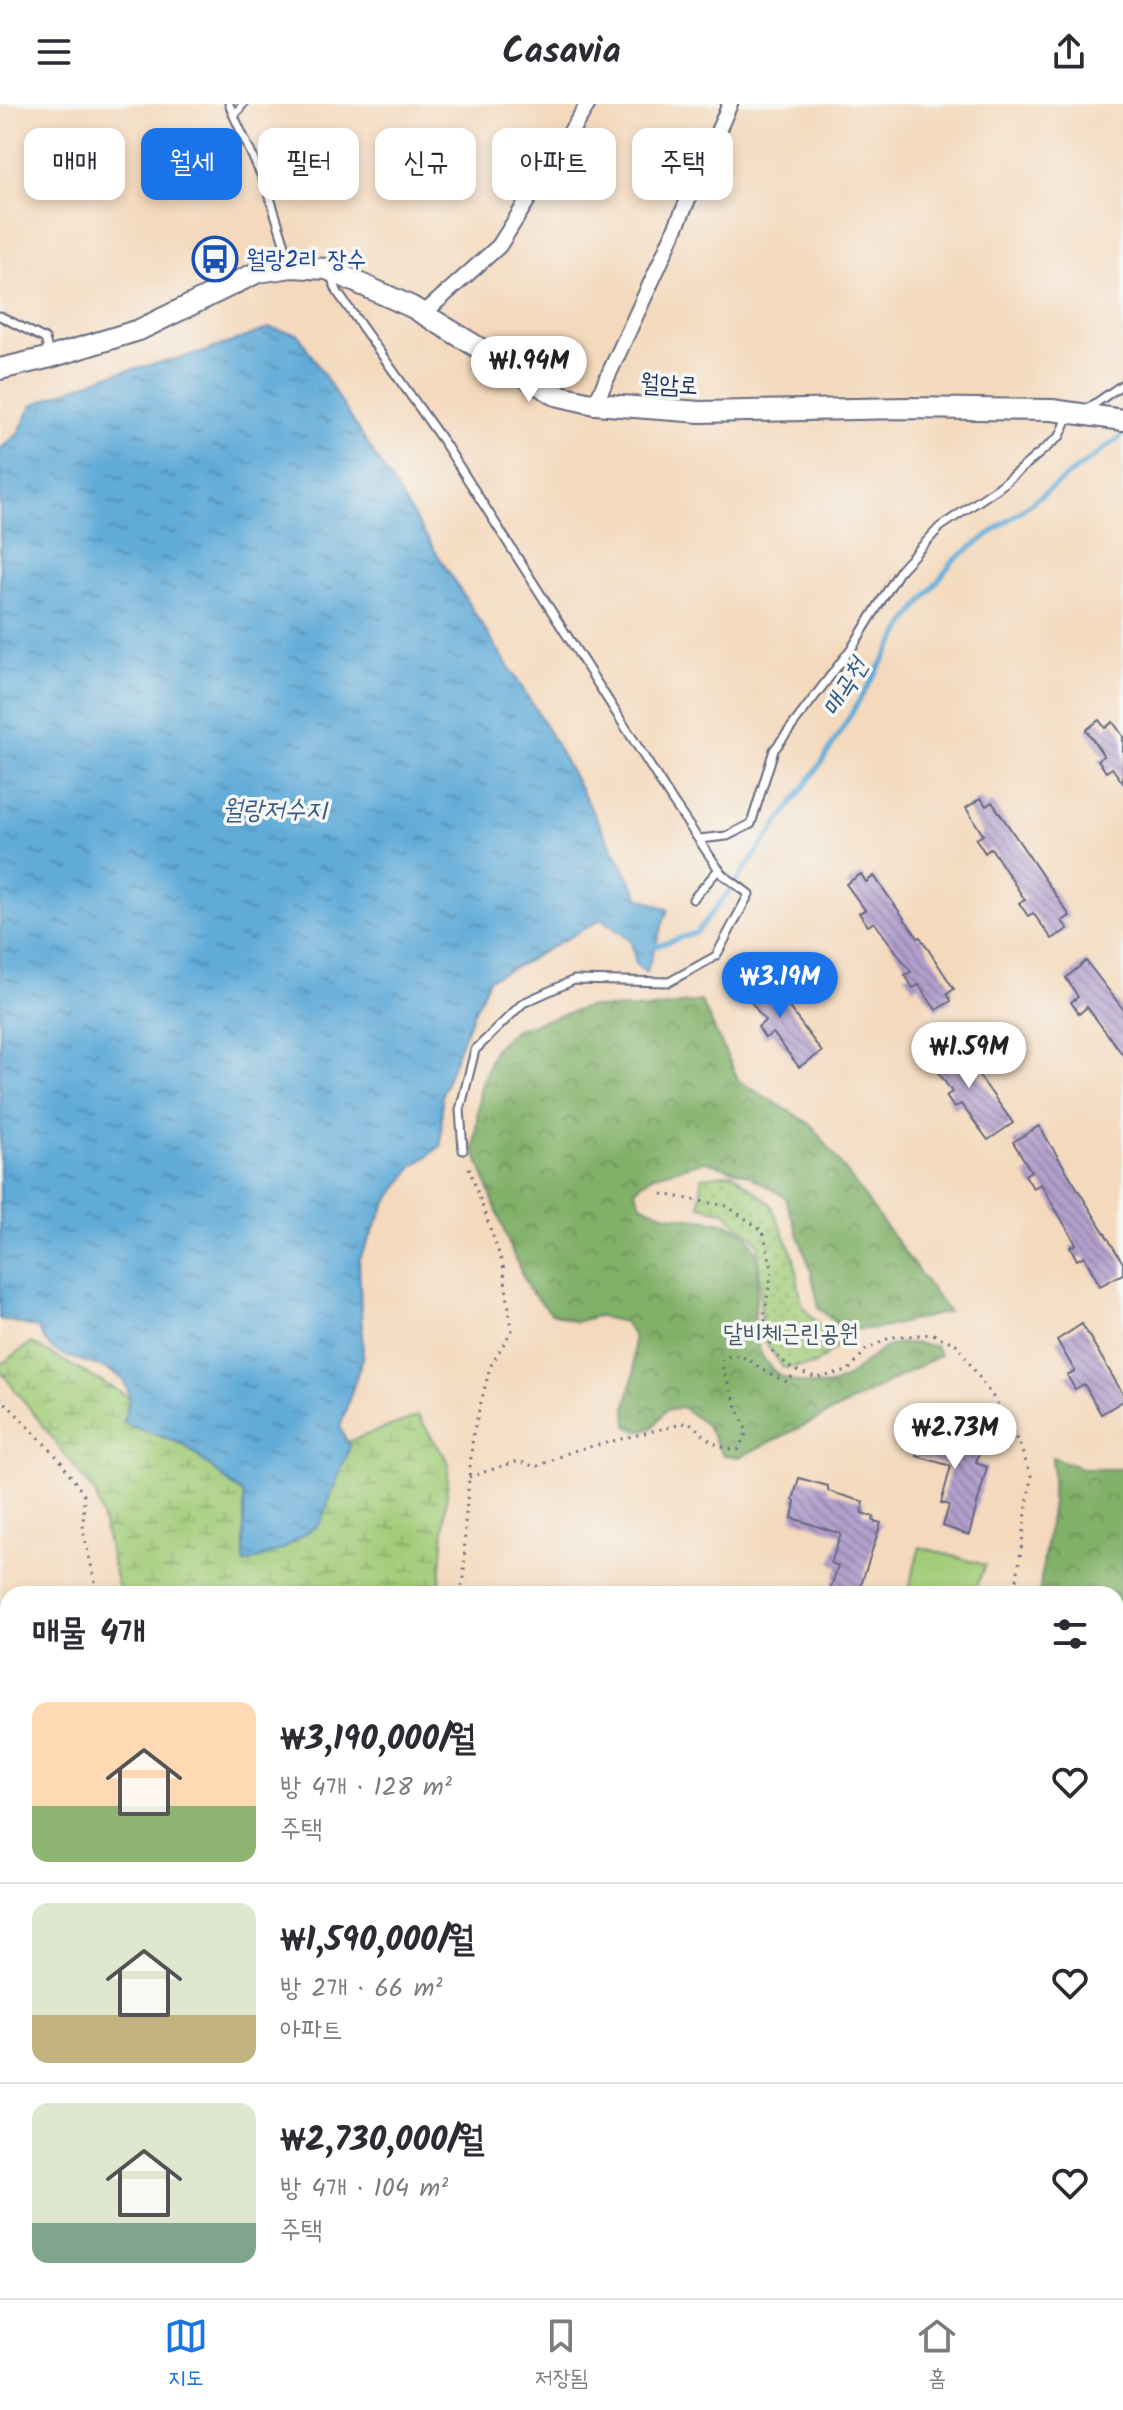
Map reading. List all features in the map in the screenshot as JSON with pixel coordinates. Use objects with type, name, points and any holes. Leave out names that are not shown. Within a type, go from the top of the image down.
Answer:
[{"type":"street","points":[[423,314],[499,246],[588,104]]},
{"type":"street","points":[[595,404],[730,104]]},
{"type":"street","name":"월암로","points":[[0,369],[139,330],[258,272],[292,267],[327,269],[395,297],[556,395],[595,404],[700,412],[906,408],[1052,410],[1123,420]]},
{"type":"lane","points":[[229,104],[267,188],[292,267]]},
{"type":"lane","points":[[234,116],[243,104]]},
{"type":"lane","points":[[327,269],[338,293],[445,444],[719,869],[749,894],[716,956],[669,982],[574,980],[523,1003],[475,1050],[460,1110],[463,1150]]},
{"type":"lane","points":[[0,316],[45,339],[51,357]]},
{"type":"lane","points":[[699,839],[727,836],[751,824],[774,750],[853,646],[901,569],[940,527],[998,488],[1123,384]]},
{"type":"lane","points":[[693,899],[719,869]]},
{"type":"path","points":[[462,1586],[473,1434],[490,1367],[512,1330],[503,1265],[463,1150]]},
{"type":"path","points":[[662,1194],[727,1206],[763,1231],[772,1269],[764,1317],[773,1352],[797,1371],[817,1378],[848,1371],[866,1350],[891,1337],[933,1334],[956,1344],[1000,1407],[1031,1476],[1016,1586]]},
{"type":"path","points":[[469,1477],[518,1461],[536,1467],[573,1451],[689,1422],[715,1445],[738,1450],[747,1432],[723,1370],[722,1359],[731,1354],[743,1356],[787,1382],[797,1371]]},
{"type":"path","points":[[0,1397],[60,1460],[84,1495],[83,1531],[96,1586]]},
{"type":"green space","points":[[701,1001],[739,1081],[812,1125],[948,1312],[882,1328],[843,1330],[819,1308],[811,1271],[785,1197],[748,1175],[706,1161],[652,1176],[635,1189],[641,1204],[664,1214],[734,1226],[753,1245],[758,1281],[756,1340],[764,1358],[779,1375],[825,1386],[844,1379],[887,1347],[911,1343],[935,1346],[940,1355],[740,1457],[723,1455],[707,1426],[682,1407],[666,1410],[652,1428],[638,1431],[627,1426],[626,1406],[634,1373],[633,1335],[624,1322],[597,1316],[576,1322],[551,1313],[529,1290],[474,1149],[480,1088],[494,1049],[514,1030],[587,1007],[647,1009]]},
{"type":"green space","name":"달비체근린공원","points":[[732,1173],[771,1204],[794,1257],[802,1305],[836,1347],[814,1365],[783,1368],[762,1337],[758,1242],[723,1211],[700,1206],[702,1177]]},
{"type":"green space","points":[[31,1343],[129,1397],[124,1423],[183,1444],[244,1495],[245,1564],[316,1526],[347,1442],[418,1416],[449,1463],[440,1586],[118,1586],[96,1495],[0,1370],[0,1365]]},
{"type":"green space","points":[[1052,1457],[1084,1469],[1123,1469],[1123,1586],[1040,1586],[1052,1502]]},
{"type":"green space","points":[[920,1547],[985,1565],[977,1586],[909,1586]]},
{"type":"water","name":"월랑저수지","points":[[270,328],[298,334],[543,721],[640,898],[668,909],[646,973],[636,965],[631,941],[602,919],[489,979],[442,1094],[441,1146],[413,1167],[386,1203],[359,1260],[363,1356],[340,1428],[350,1447],[320,1523],[283,1549],[244,1564],[244,1495],[183,1444],[123,1423],[129,1398],[126,1386],[119,1377],[96,1365],[57,1352],[38,1328],[0,1319],[0,449],[18,434],[32,405],[108,375],[201,353]]},
{"type":"building","points":[[1099,720],[1105,728],[1113,722],[1123,736],[1123,783],[1112,768],[1106,772],[1098,760],[1104,756],[1086,730]]},
{"type":"building","points":[[981,798],[986,806],[992,802],[1070,916],[1062,921],[1068,929],[1052,939],[1033,913],[1028,916],[1019,903],[1025,900],[991,848],[985,853],[976,839],[983,835],[966,808]]},
{"type":"building","points":[[861,874],[866,882],[874,876],[920,937],[954,989],[947,994],[951,1001],[936,1010],[919,985],[913,988],[905,975],[911,972],[874,922],[868,926],[859,913],[865,910],[846,884]]},
{"type":"building","points":[[1086,961],[1123,1009],[1123,1055],[1087,1007],[1079,1014],[1071,1002],[1078,997],[1066,978]]},
{"type":"building","points":[[762,971],[822,1052],[799,1067],[773,1033],[765,1038],[758,1027],[765,1021],[740,987]]},
{"type":"building","points":[[952,1038],[1013,1123],[988,1140],[961,1104],[954,1108],[946,1096],[952,1092],[927,1056]]},
{"type":"building","points":[[1039,1126],[1123,1263],[1123,1274],[1100,1286],[1084,1256],[1077,1260],[1070,1247],[1076,1244],[1041,1184],[1033,1188],[1025,1175],[1031,1171],[1013,1142]]},
{"type":"building","points":[[1082,1324],[1123,1394],[1123,1401],[1101,1414],[1084,1384],[1075,1389],[1067,1375],[1075,1371],[1057,1340]]},
{"type":"building","points":[[927,1416],[983,1443],[976,1462],[987,1467],[969,1535],[943,1526],[949,1505],[941,1503],[951,1466],[917,1456],[919,1448],[916,1447]]},
{"type":"building","points":[[799,1478],[828,1486],[828,1491],[864,1502],[862,1513],[881,1523],[861,1586],[831,1586],[838,1566],[831,1563],[841,1534],[792,1518]]},
{"type":"waterway","name":"매곡천","points":[[651,942],[657,946],[697,932],[822,762],[908,620],[953,561],[1123,435]]},
{"type":"place","name":"월랑2리 장수","points":[[215,259]]}]
